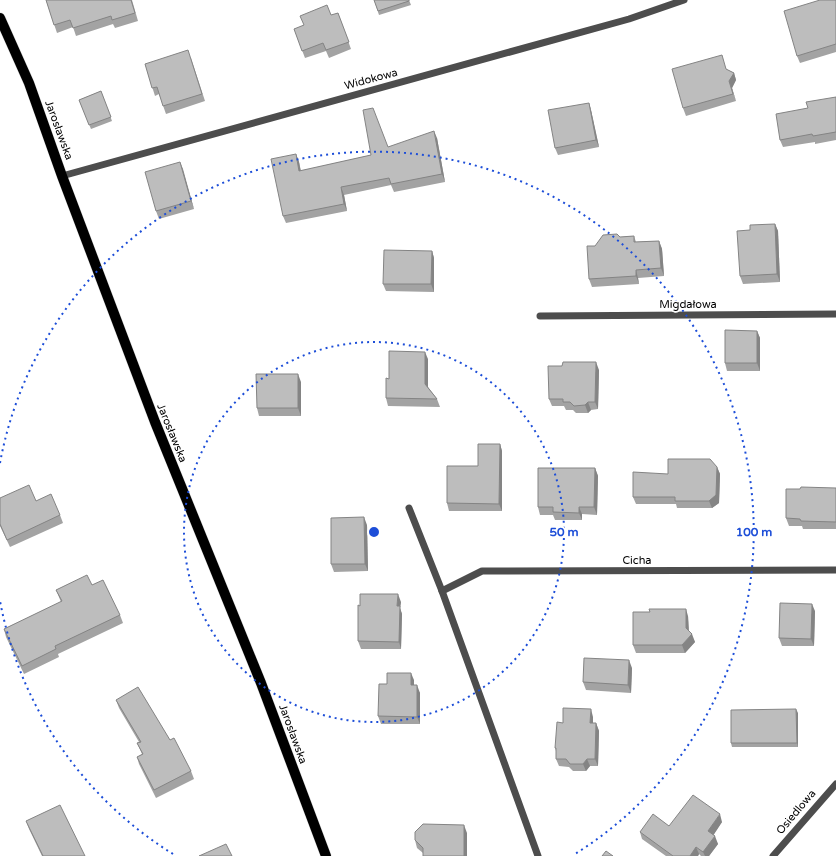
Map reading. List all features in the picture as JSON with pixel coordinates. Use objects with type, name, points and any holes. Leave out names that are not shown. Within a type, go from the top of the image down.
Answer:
[{"type":"main road","name":"Jarosławska","points":[[0,18],[29,83],[62,176],[155,422],[261,683],[326,856]]},
{"type":"street","name":"Widokowa","points":[[62,176],[629,19],[684,0]]},
{"type":"street","name":"Migdałowa","points":[[540,316],[836,314]]},
{"type":"street","points":[[409,508],[442,591],[538,856]]},
{"type":"street","name":"Cicha","points":[[442,591],[482,571],[836,570]]},
{"type":"street","name":"Osiedlowa","points":[[773,856],[836,784]]},
{"type":"building","points":[[46,0],[131,0],[135,13],[112,20],[111,16],[73,28],[70,20],[54,25]]},
{"type":"building","points":[[374,0],[409,0],[409,1],[378,11]]},
{"type":"building","points":[[820,0],[836,0],[836,44],[797,56],[784,11]]},
{"type":"building","points":[[327,5],[331,15],[338,13],[349,42],[326,50],[323,43],[302,51],[294,29],[304,25],[300,16]]},
{"type":"building","points":[[188,50],[202,94],[163,106],[157,87],[152,88],[145,64]]},
{"type":"building","points":[[722,55],[726,69],[734,73],[729,81],[733,94],[683,108],[672,69]]},
{"type":"building","points":[[101,91],[111,117],[89,125],[79,100]]},
{"type":"building","points":[[836,97],[836,132],[813,136],[812,134],[780,140],[776,114],[808,108],[806,102]]},
{"type":"building","points":[[589,103],[596,140],[555,148],[548,110]]},
{"type":"building","points":[[373,108],[388,147],[434,131],[442,174],[391,184],[389,178],[341,187],[344,204],[283,216],[271,159],[296,154],[299,171],[371,155],[363,110]]},
{"type":"building","points":[[180,162],[191,201],[156,211],[145,172]]},
{"type":"building","points":[[775,224],[777,274],[740,276],[737,231],[750,230],[750,225]]},
{"type":"building","points":[[617,234],[620,237],[634,236],[634,242],[659,241],[661,268],[636,270],[636,276],[589,279],[587,246],[595,246],[603,235]]},
{"type":"building","points":[[384,250],[432,251],[431,284],[383,284]]},
{"type":"building","points":[[725,330],[757,331],[757,363],[725,363]]},
{"type":"building","points":[[389,351],[425,352],[425,384],[437,399],[386,398],[386,378],[389,379]]},
{"type":"building","points":[[563,362],[596,362],[595,402],[588,402],[585,405],[574,406],[570,402],[563,402],[563,399],[549,399],[548,366],[562,366]]},
{"type":"building","points":[[256,374],[298,374],[298,408],[257,408]]},
{"type":"building","points":[[478,444],[500,444],[499,504],[447,503],[447,466],[478,466]]},
{"type":"building","points":[[668,459],[710,459],[717,467],[716,495],[709,501],[675,501],[675,497],[633,497],[633,472],[668,474]]},
{"type":"building","points":[[538,468],[595,468],[594,507],[579,507],[579,513],[553,512],[553,507],[538,507]]},
{"type":"building","points":[[29,485],[36,501],[51,494],[60,515],[7,540],[0,524],[0,498]]},
{"type":"building","points":[[801,487],[836,488],[836,522],[801,521],[800,519],[786,518],[786,489],[800,489]]},
{"type":"building","points":[[364,517],[365,564],[331,564],[331,518]]},
{"type":"building","points":[[87,575],[92,585],[103,580],[120,615],[55,646],[56,649],[22,666],[4,629],[62,601],[56,590]]},
{"type":"building","points":[[360,594],[398,594],[397,606],[400,606],[399,642],[358,641],[358,605],[360,606]]},
{"type":"building","points":[[780,603],[812,604],[811,639],[779,638]]},
{"type":"building","points":[[649,609],[686,609],[686,628],[692,634],[682,645],[633,645],[633,612],[650,612]]},
{"type":"building","points":[[584,658],[629,660],[628,685],[583,682]]},
{"type":"building","points":[[387,673],[411,673],[411,685],[417,685],[417,717],[378,716],[379,684],[387,684]]},
{"type":"building","points":[[138,687],[170,740],[174,738],[191,771],[154,790],[137,757],[143,754],[137,743],[141,742],[116,700]]},
{"type":"building","points":[[563,708],[591,709],[590,723],[596,723],[595,759],[587,759],[583,764],[570,764],[566,759],[556,759],[555,748],[557,722],[563,723]]},
{"type":"building","points":[[796,709],[797,743],[731,743],[731,710]]},
{"type":"building","points":[[693,795],[720,814],[708,831],[715,836],[703,852],[696,847],[690,856],[673,856],[640,832],[653,814],[669,826]]},
{"type":"building","points":[[60,805],[85,856],[43,856],[26,821]]},
{"type":"building","points":[[423,824],[464,825],[464,856],[423,856],[423,848],[415,840],[415,832]]},
{"type":"building","points":[[226,844],[232,856],[199,856]]},
{"type":"building","points":[[606,851],[613,856],[602,856]]}]
